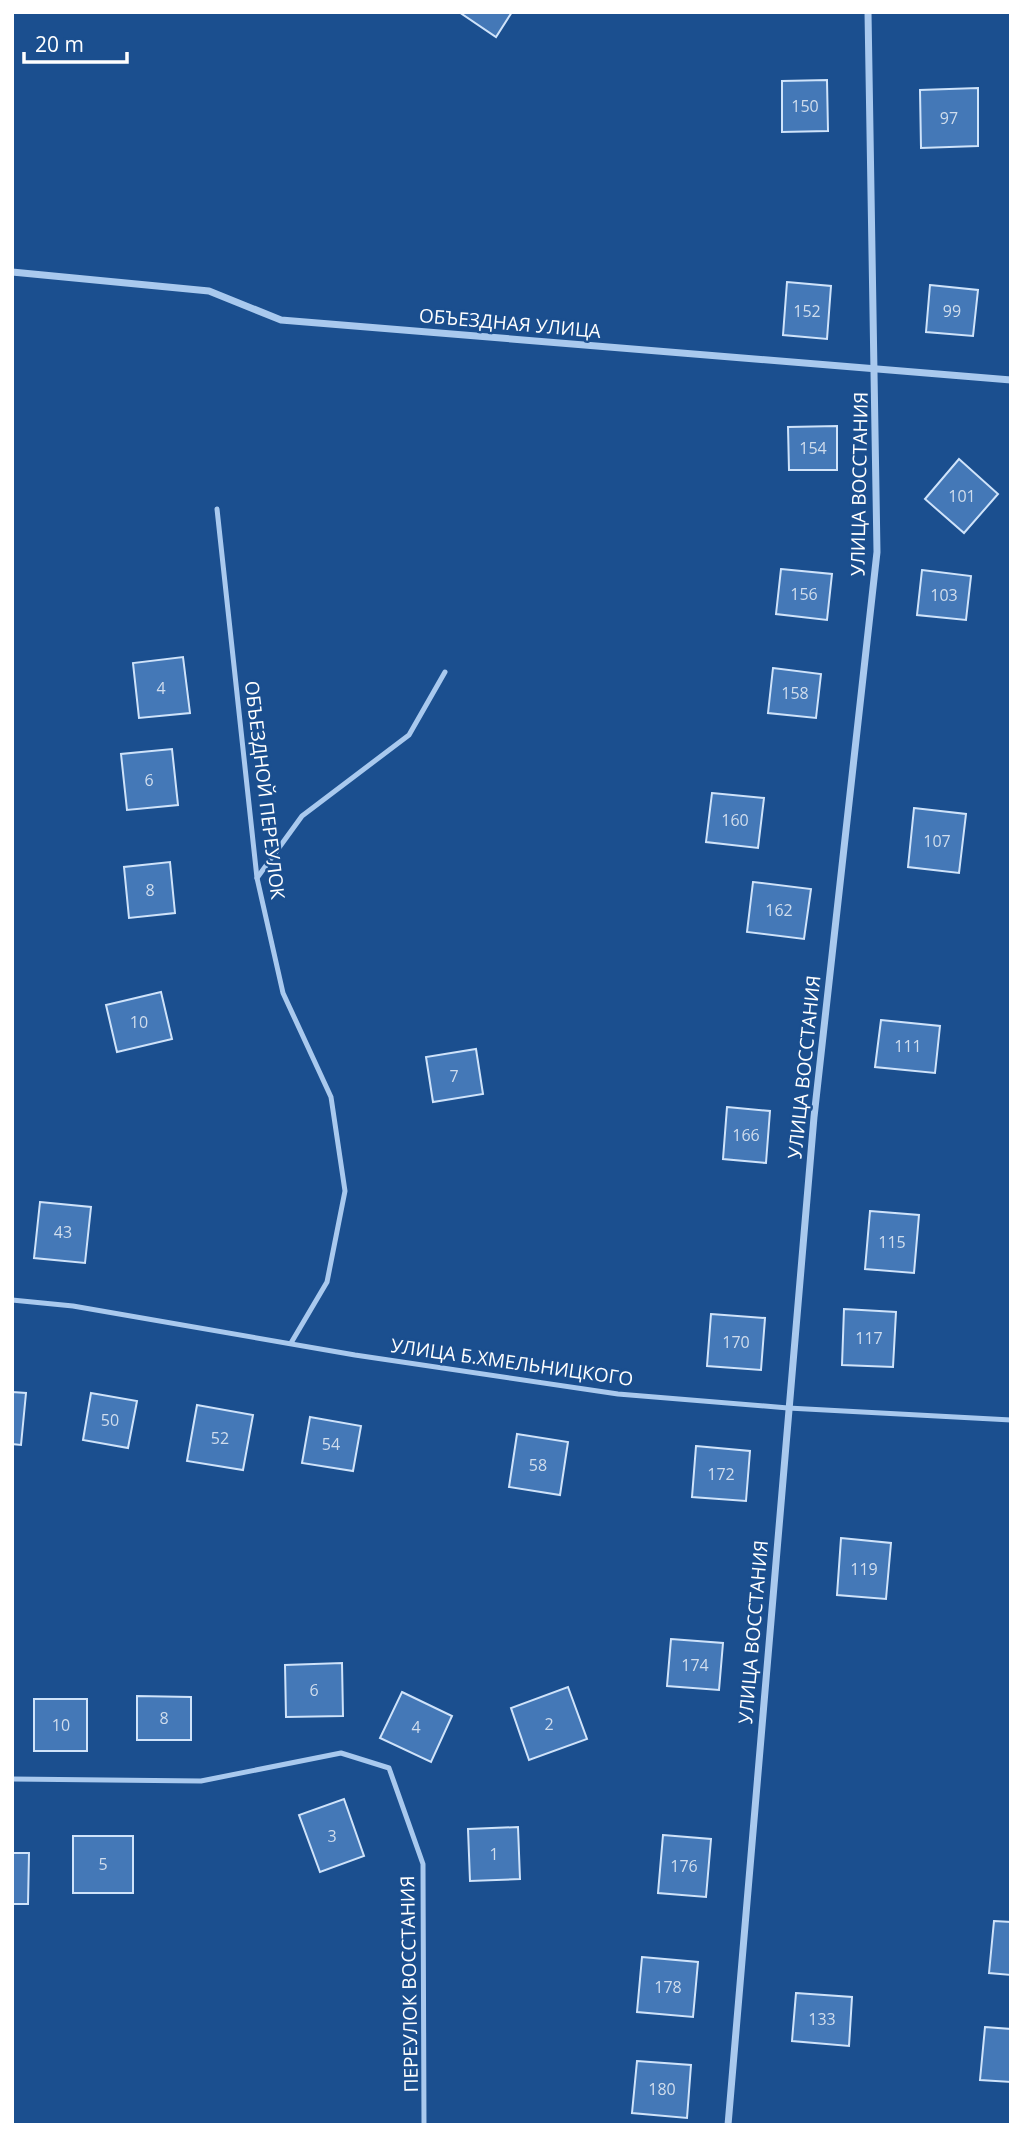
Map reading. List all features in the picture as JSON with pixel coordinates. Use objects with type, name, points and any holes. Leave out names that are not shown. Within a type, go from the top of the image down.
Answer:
[{"type":"street","name":"УЛИЦА ВОССТАНИЯ","points":[[728,2125],[814,1117],[877,552],[868,12]]},
{"type":"street","name":"ОБЪЕЗДНАЯ УЛИЦА","points":[[12,272],[209,291],[281,320],[1011,380]]},
{"type":"lane","name":"ОБЪЕЗДНОЙ ПЕРЕУЛОК","points":[[217,509],[257,878],[283,993],[331,1097],[345,1191],[327,1282],[291,1343]]},
{"type":"lane","points":[[257,878],[302,816],[409,735],[445,672]]},
{"type":"lane","name":"УЛИЦА Б.ХМЕЛЬНИЦКОГО","points":[[12,1300],[73,1306],[618,1394],[788,1408],[1011,1419]]},
{"type":"lane","name":"ПЕРЕУЛОК ВОССТАНИЯ","points":[[12,1779],[201,1781],[341,1753],[389,1768],[423,1864],[424,2125]]},
{"type":"building","points":[[459,12],[512,12],[496,37]]},
{"type":"building","points":[[827,80],[828,131],[782,132],[782,81]]},
{"type":"building","points":[[978,88],[978,146],[921,148],[920,90]]},
{"type":"building","points":[[787,282],[831,286],[827,339],[783,335]]},
{"type":"building","points":[[930,285],[978,290],[973,336],[926,332]]},
{"type":"building","points":[[837,426],[837,470],[789,470],[788,427]]},
{"type":"building","points":[[959,459],[998,494],[964,533],[925,499]]},
{"type":"building","points":[[781,569],[832,574],[827,620],[776,614]]},
{"type":"building","points":[[922,570],[971,576],[966,620],[917,615]]},
{"type":"building","points":[[183,657],[190,713],[139,718],[133,663]]},
{"type":"building","points":[[773,668],[821,674],[816,718],[768,713]]},
{"type":"building","points":[[172,749],[178,805],[127,810],[121,754]]},
{"type":"building","points":[[712,793],[764,798],[758,848],[706,842]]},
{"type":"building","points":[[914,808],[966,814],[959,873],[908,867]]},
{"type":"building","points":[[170,862],[175,913],[129,918],[124,867]]},
{"type":"building","points":[[753,882],[811,889],[804,939],[747,932]]},
{"type":"building","points":[[161,992],[172,1039],[117,1052],[106,1005]]},
{"type":"building","points":[[881,1020],[940,1026],[935,1073],[875,1067]]},
{"type":"building","points":[[476,1049],[483,1094],[433,1102],[426,1057]]},
{"type":"building","points":[[727,1107],[770,1111],[766,1163],[723,1159]]},
{"type":"building","points":[[40,1202],[91,1207],[85,1263],[34,1258]]},
{"type":"building","points":[[870,1211],[919,1215],[914,1273],[865,1269]]},
{"type":"building","points":[[844,1309],[896,1312],[893,1367],[842,1365]]},
{"type":"building","points":[[711,1314],[765,1318],[761,1370],[707,1366]]},
{"type":"building","points":[[12,1392],[26,1393],[21,1445],[12,1444]]},
{"type":"building","points":[[91,1393],[137,1401],[128,1448],[83,1440]]},
{"type":"building","points":[[197,1405],[253,1415],[243,1470],[187,1461]]},
{"type":"building","points":[[310,1417],[361,1426],[353,1471],[302,1463]]},
{"type":"building","points":[[517,1434],[568,1442],[560,1495],[509,1487]]},
{"type":"building","points":[[696,1446],[750,1451],[746,1501],[692,1497]]},
{"type":"building","points":[[841,1538],[891,1543],[886,1599],[837,1595]]},
{"type":"building","points":[[671,1639],[723,1643],[719,1690],[667,1686]]},
{"type":"building","points":[[342,1663],[343,1716],[286,1717],[285,1665]]},
{"type":"building","points":[[568,1687],[587,1739],[529,1760],[511,1708]]},
{"type":"building","points":[[402,1692],[452,1716],[431,1762],[380,1738]]},
{"type":"building","points":[[137,1696],[191,1697],[191,1740],[137,1740]]},
{"type":"building","points":[[34,1699],[87,1699],[87,1751],[34,1751]]},
{"type":"building","points":[[344,1799],[364,1856],[320,1872],[299,1815]]},
{"type":"building","points":[[518,1827],[520,1879],[470,1881],[468,1829]]},
{"type":"building","points":[[663,1835],[711,1839],[706,1897],[658,1893]]},
{"type":"building","points":[[73,1836],[133,1836],[133,1893],[73,1893]]},
{"type":"building","points":[[12,1853],[29,1853],[28,1904],[12,1904]]},
{"type":"building","points":[[994,1921],[1011,1922],[1011,1975],[989,1973]]},
{"type":"building","points":[[642,1957],[698,1962],[693,2017],[637,2012]]},
{"type":"building","points":[[796,1993],[852,1997],[849,2046],[792,2041]]},
{"type":"building","points":[[985,2027],[1011,2029],[1011,2082],[980,2080]]},
{"type":"building","points":[[637,2061],[691,2065],[687,2118],[632,2113]]}]
